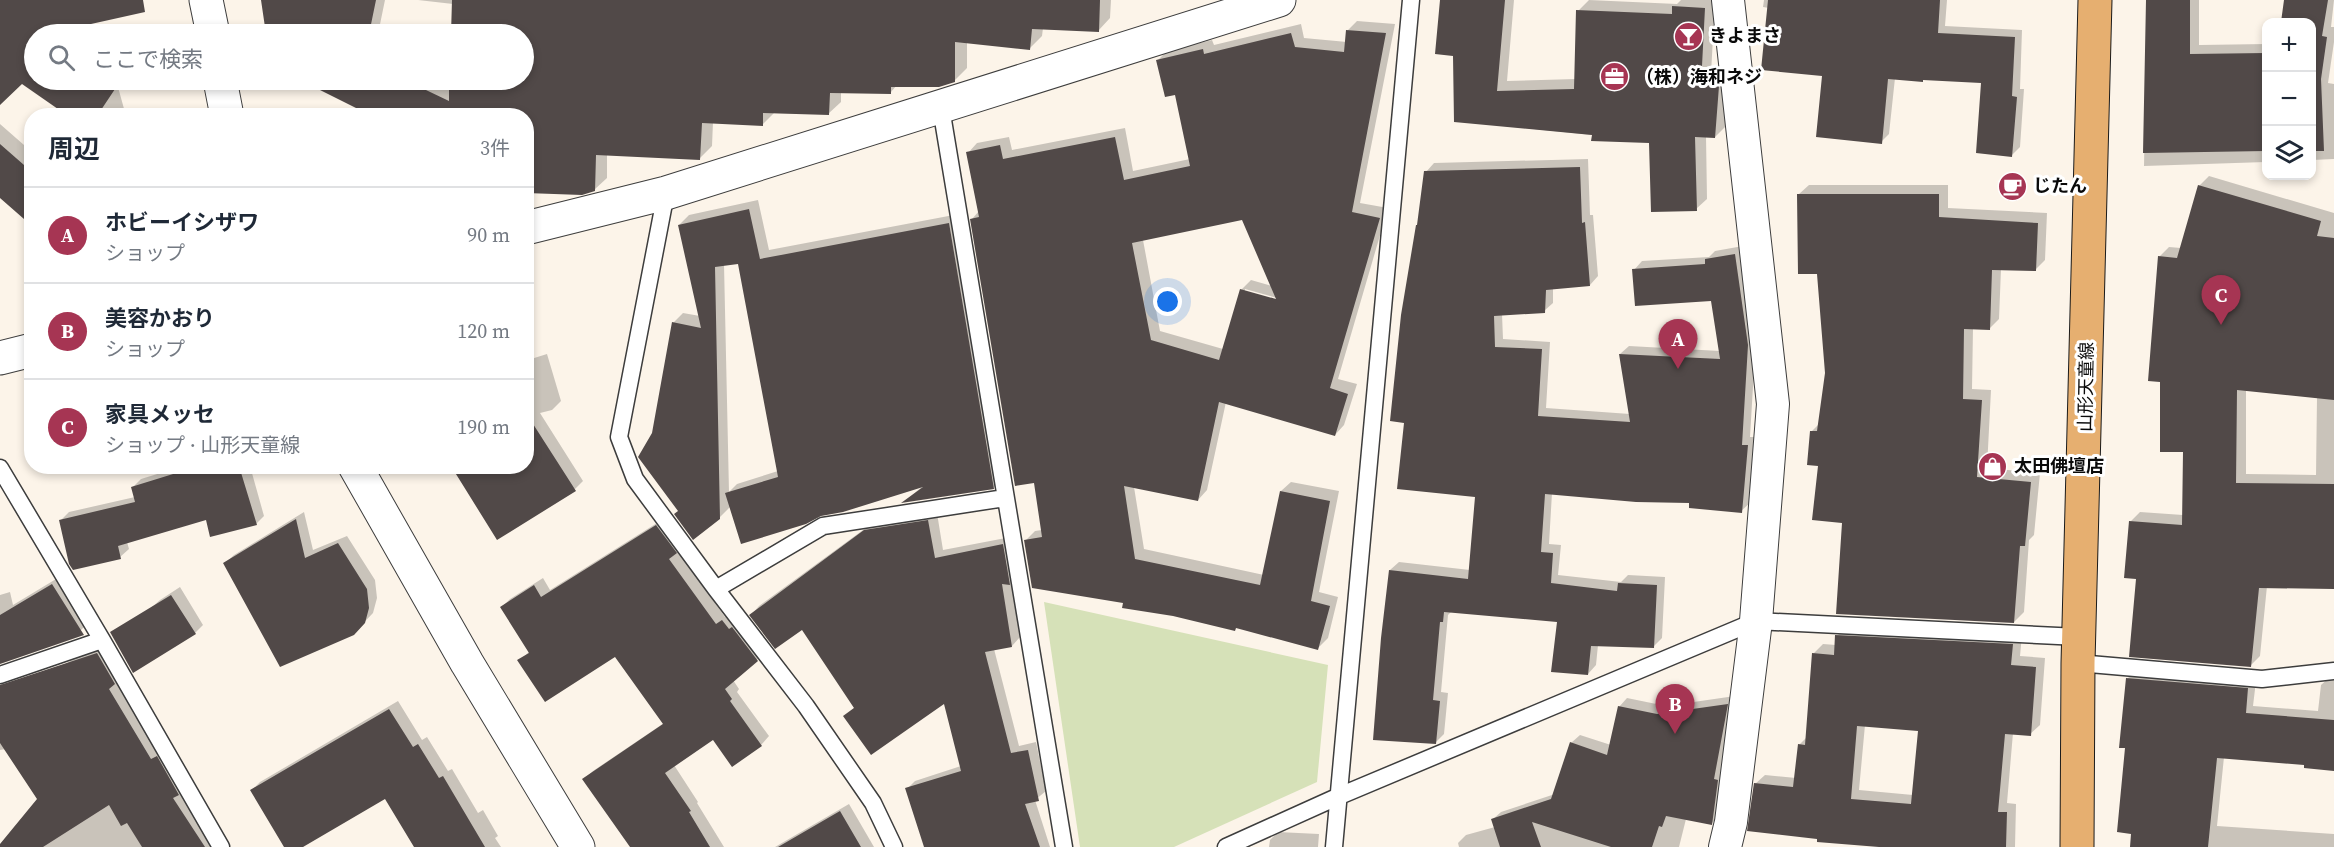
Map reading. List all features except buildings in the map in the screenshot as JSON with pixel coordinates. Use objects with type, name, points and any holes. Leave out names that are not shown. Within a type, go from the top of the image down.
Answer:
[{"type":"main road","name":"山形天童線","points":[[2077,847],[2079,650],[2095,0]]},
{"type":"street","points":[[207,0],[211,24]]},
{"type":"street","points":[[534,226],[666,193],[1279,0]]},
{"type":"street","points":[[1725,847],[1731,822],[1756,621],[1773,404],[1728,0]]},
{"type":"street","points":[[222,90],[225,108]]},
{"type":"street","points":[[0,358],[24,352]]},
{"type":"street","points":[[360,474],[467,663],[578,847]]},
{"type":"lane","points":[[1334,847],[1411,0]]},
{"type":"lane","points":[[941,108],[1064,847]]},
{"type":"lane","points":[[666,193],[619,437],[635,479],[716,589],[807,706],[873,803],[894,847]]},
{"type":"lane","points":[[0,468],[221,847]]},
{"type":"lane","points":[[716,589],[823,526],[1005,498]]},
{"type":"lane","points":[[1226,847],[1337,797],[1756,621],[2079,650],[2262,679],[2334,671]]},
{"type":"lane","points":[[0,675],[102,640]]},
{"type":"green space","points":[[1044,602],[1328,665],[1317,782],[1174,847],[1080,847]]},
{"type":"place","name":"きよまさ","points":[[1688,36]]},
{"type":"place","name":"（株）海和ネジ","points":[[1615,77]]},
{"type":"place","name":"じたん","points":[[2012,186]]},
{"type":"place","name":"家具メッセ","points":[[2221,325]]},
{"type":"place","name":"ホビーイシザワ","points":[[1678,369]]},
{"type":"place","name":"太田佛壇店","points":[[1993,466]]},
{"type":"place","name":"美容かおり","points":[[1675,734]]}]
